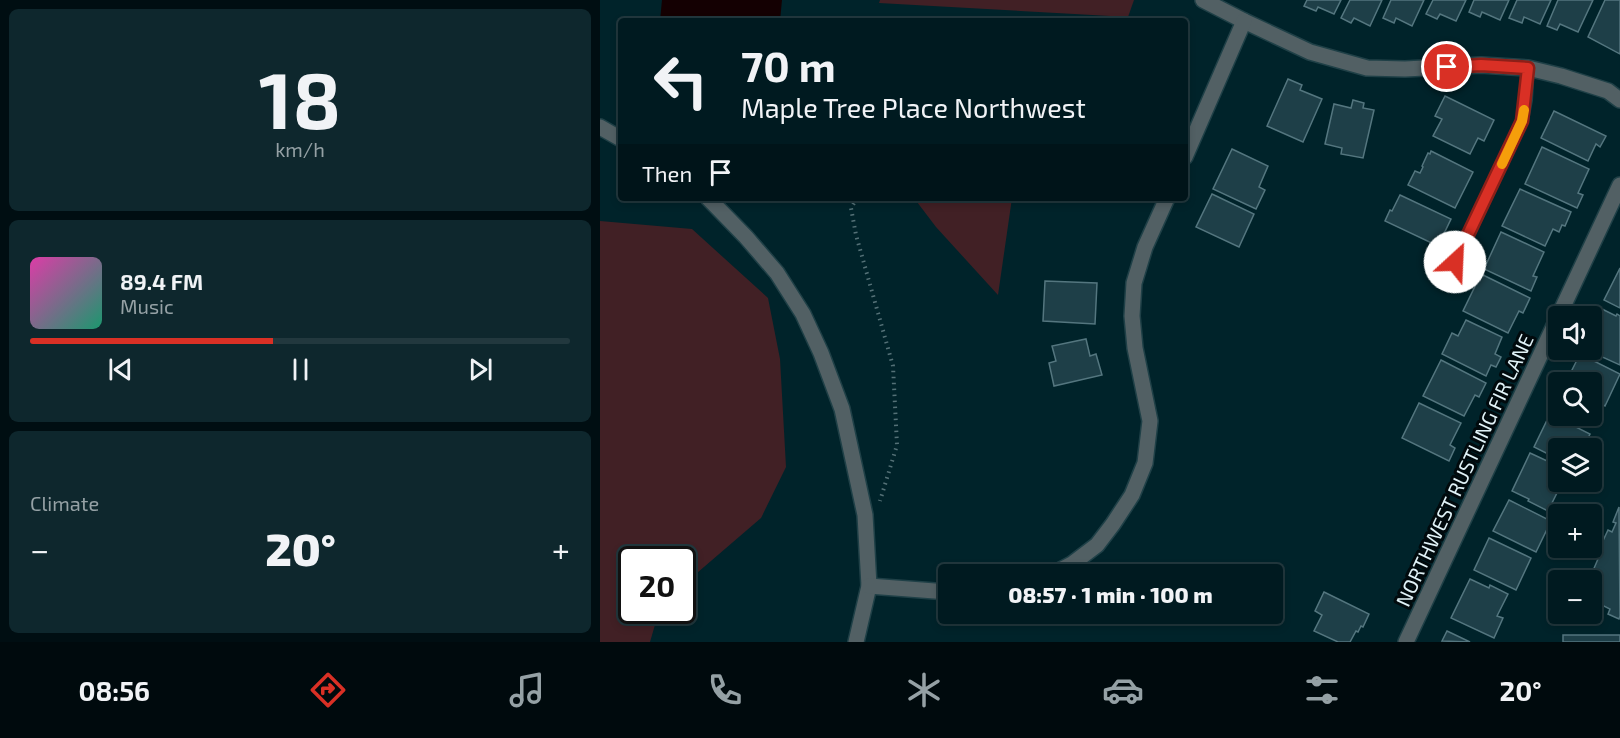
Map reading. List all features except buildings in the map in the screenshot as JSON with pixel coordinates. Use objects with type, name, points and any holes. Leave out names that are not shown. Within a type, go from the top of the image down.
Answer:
[{"type":"street","points":[[1203,0],[1310,52],[1367,68],[1405,69],[1481,65],[1528,68],[1608,91],[1620,100]]},
{"type":"street","points":[[1188,150],[1244,21]]},
{"type":"street","points":[[600,127],[618,137]]},
{"type":"street","name":"NORTHWEST RUSTLING FIR LANE","points":[[1406,642],[1620,185]]},
{"type":"street","points":[[711,201],[777,273],[804,314],[843,409],[865,515],[869,586],[856,642]]},
{"type":"street","points":[[1072,564],[1097,546],[1113,524],[1132,495],[1145,463],[1150,421],[1133,327],[1134,283],[1144,247],[1166,201]]},
{"type":"street","points":[[869,586],[938,591]]},
{"type":"lane","points":[[1455,262],[1522,121],[1528,68]]},
{"type":"path","points":[[855,201],[851,208],[856,235],[893,366],[897,445],[879,505],[865,515]]},
{"type":"shaded area","points":[[662,0],[782,0],[780,18],[660,18]]},
{"type":"shaded area","points":[[880,0],[1134,0],[1128,17],[879,3]]},
{"type":"shaded area","points":[[916,201],[1012,201],[998,295],[936,227]]},
{"type":"shaded area","points":[[600,221],[692,229],[768,298],[780,359],[786,467],[761,518],[696,574],[696,546],[618,546],[618,624],[655,624],[650,642],[600,642]]},
{"type":"slow traffic","points":[[1502,164],[1522,121],[1524,110]]},
{"type":"route","points":[[1447,67],[1481,65],[1528,68],[1522,121],[1455,262]]}]
